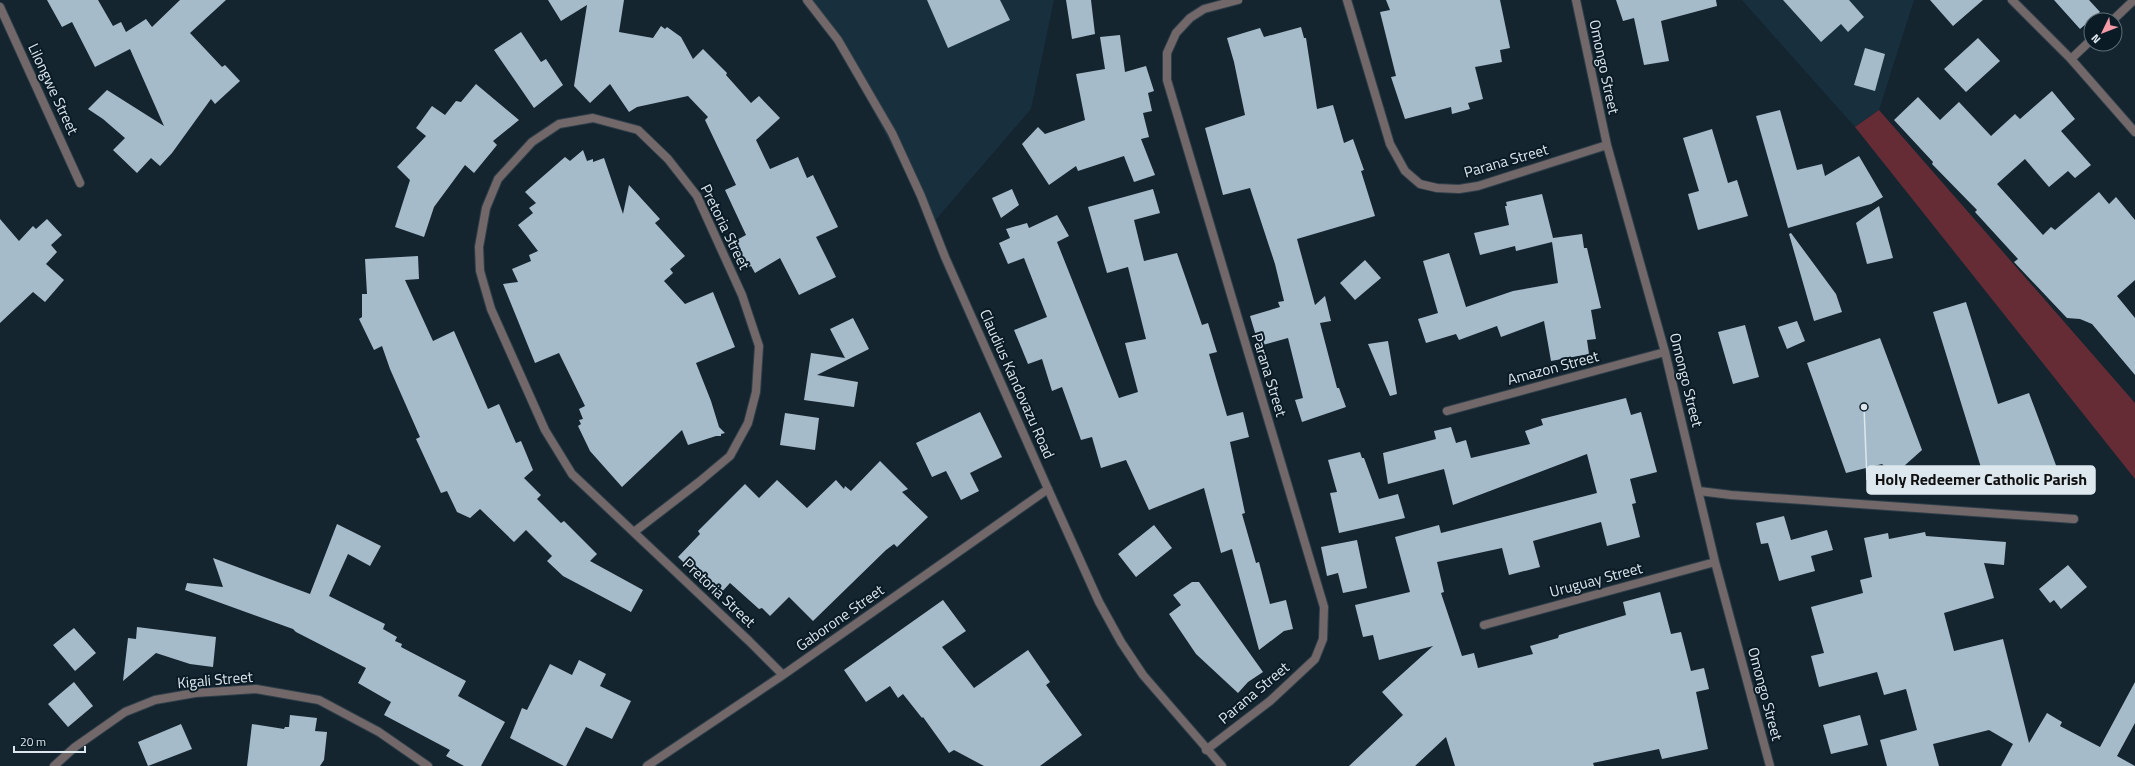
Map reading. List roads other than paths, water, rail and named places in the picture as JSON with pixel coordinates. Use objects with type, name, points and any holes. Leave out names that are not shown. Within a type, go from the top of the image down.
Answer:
[{"type":"street","name":"Claudius Kandovazu Road","points":[[807,0],[838,40],[892,134],[921,196],[945,257],[1099,602],[1121,642],[1143,675],[1206,750],[1222,766]]},
{"type":"street","name":"Parana Street","points":[[1206,750],[1270,701],[1315,659],[1323,639],[1324,607],[1167,80],[1167,53],[1176,33],[1190,18],[1204,9],[1238,0]]},
{"type":"street","name":"Parana Street","points":[[1347,0],[1390,144],[1405,171],[1420,184],[1437,188],[1459,189],[1478,186],[1607,145]]},
{"type":"street","name":"Omongo Street","points":[[1576,0],[1607,145],[1665,352],[1715,562],[1770,766]]},
{"type":"street","points":[[2012,0],[2070,59],[2135,132]]},
{"type":"street","points":[[2121,12],[2134,0]]},
{"type":"street","name":"Lilongwe Street","points":[[0,7],[80,183]]},
{"type":"street","points":[[2070,59],[2083,47]]},
{"type":"street","name":"Pretoria Street","points":[[634,532],[730,456],[748,423],[756,392],[759,346],[742,295],[697,196],[668,160],[638,130],[593,118],[559,124],[532,142],[498,179],[486,208],[479,246],[480,271],[491,309],[545,430],[572,474],[783,675]]},
{"type":"street","name":"Amazon Street","points":[[1447,411],[1665,352]]},
{"type":"street","name":"Gaborone Street","points":[[647,766],[783,675],[1048,490]]},
{"type":"street","points":[[1699,491],[1731,495],[2074,519]]},
{"type":"street","name":"Uruguay Street","points":[[1484,626],[1715,562]]},
{"type":"street","name":"Kigali Street","points":[[54,766],[75,747],[125,712],[155,700],[195,694],[256,689],[319,700],[379,732],[428,766]]},
{"type":"place","name":"Holy Redeemer Catholic Parish","points":[[1864,407]]}]
